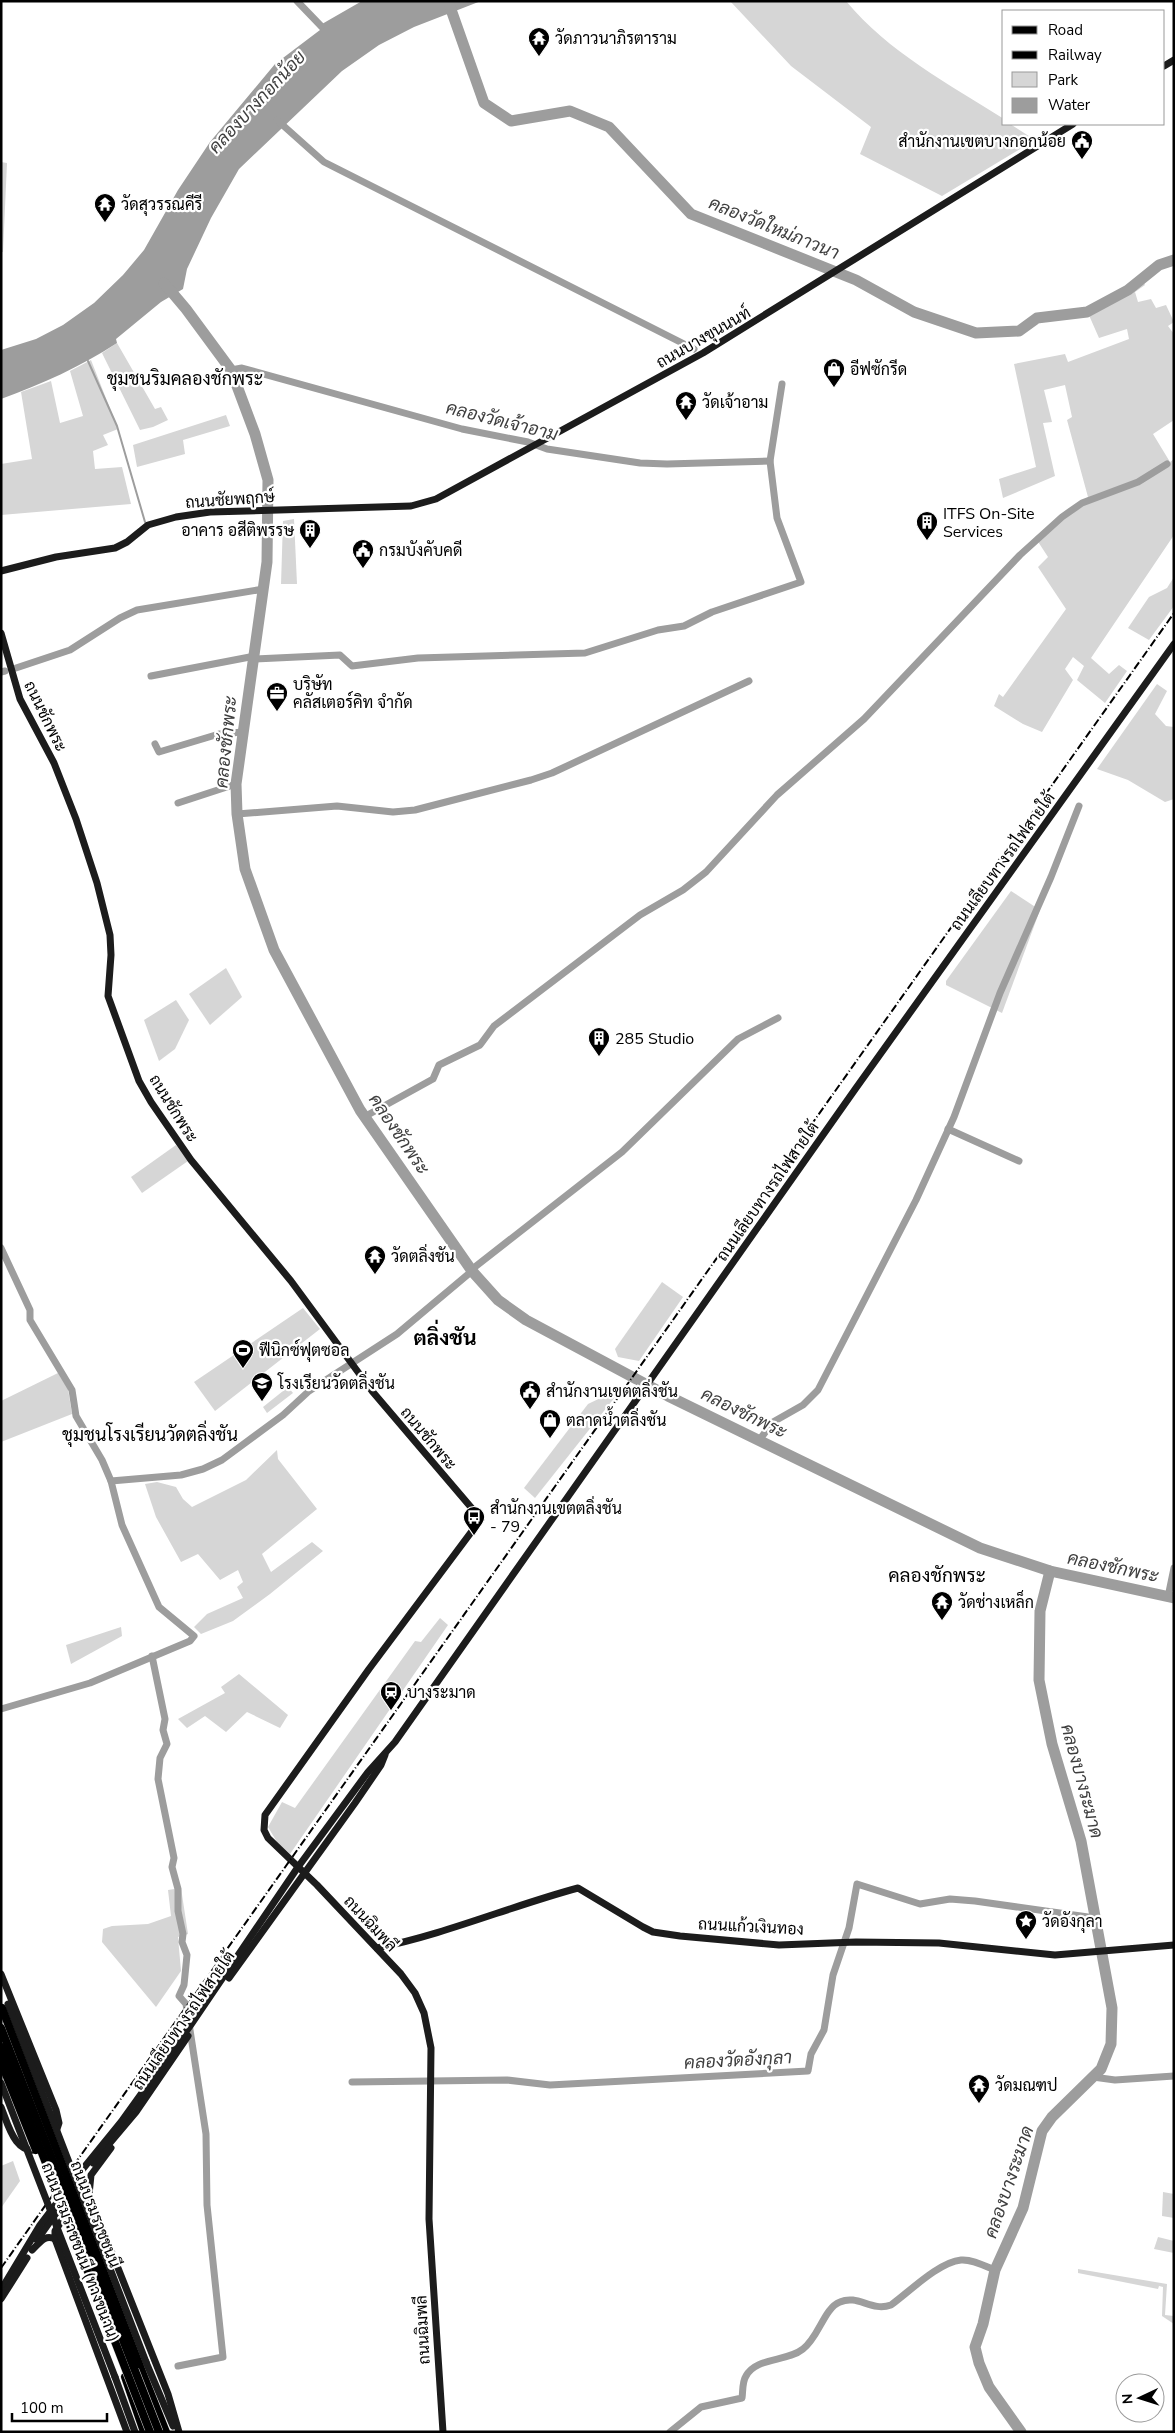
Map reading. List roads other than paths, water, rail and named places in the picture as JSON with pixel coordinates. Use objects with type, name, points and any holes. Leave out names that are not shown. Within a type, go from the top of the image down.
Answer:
[{"type":"main road","name":"ถนนบรมราชชนนี","points":[[4,2006],[143,2363],[166,2432]]},
{"type":"main road","points":[[1,2028],[159,2432]]},
{"type":"main road","points":[[1,2046],[150,2432]]},
{"type":"main road","name":"ถนนบรมราชชนนี","points":[[1,2062],[124,2372],[144,2432]]},
{"type":"street","name":"ถนนบางขุนนนท์","points":[[323,508],[419,505],[436,499],[682,366],[761,319],[1071,125]]},
{"type":"street","name":"ถนนชัยพฤกษ์","points":[[1,571],[56,557],[115,548],[127,542],[149,524],[210,512],[323,508]]},
{"type":"street","name":"ถนนชักพระ","points":[[1,633],[20,698],[54,763],[98,883],[110,935],[111,954],[108,996],[139,1081],[184,1150],[291,1281],[354,1368],[428,1459],[481,1519]]},
{"type":"street","name":"ถนนเลียบทางรถไฟสายใต้","points":[[192,2027],[298,1867],[368,1772],[385,1755],[1174,644]]},
{"type":"street","name":"ถนนฉิมพลี","points":[[443,2432],[429,2219],[431,2048],[424,2013],[413,1989],[377,1948],[306,1874],[268,1838],[264,1830],[265,1815],[369,1669],[481,1519]]},
{"type":"street","name":"ถนนเลียบทางรถไฟสายใต้","points":[[1,2290],[40,2225],[121,2122],[306,1874],[381,1765],[385,1755]]},
{"type":"street","name":"ถนนแก้วเงินทอง","points":[[377,1948],[486,1918],[517,1906],[578,1888],[643,1927],[661,1933],[779,1945],[847,1942],[939,1943],[1071,1955],[1174,1945]]},
{"type":"street","points":[[1,1974],[56,2110],[58,2118],[57,2129],[42,2148],[27,2150],[16,2142],[1,2107]]},
{"type":"street","points":[[1,1985],[4,2006]]},
{"type":"street","name":"ถนนเลียบทางรถไฟสายใต้","points":[[1,2299],[40,2235],[93,2162],[120,2132],[184,2037]]},
{"type":"street","name":"ถนนบรมราชชนนี (ทางขนาน)","points":[[1,2083],[135,2432]]},
{"type":"street","points":[[120,2132],[91,2175],[88,2188],[91,2204],[168,2394],[177,2432]]},
{"type":"street","points":[[91,2204],[84,2199],[76,2200],[57,2228],[56,2239],[127,2432]]},
{"type":"street","points":[[32,2250],[44,2238],[56,2239]]},
{"type":"street","points":[[143,2363],[177,2432]]},
{"type":"water","name":"คลองบางกอกน้อย","points":[[362,1],[481,1],[414,27],[379,45],[342,71],[239,169],[211,218],[187,269],[183,289],[161,302],[116,339],[117,343],[103,352],[61,374],[1,399],[1,350],[36,339],[63,325],[94,303],[123,275],[144,250],[178,190],[210,142],[275,64],[320,30],[314,22],[317,20],[322,24]]},
{"type":"waterway","points":[[297,1],[321,26]]},
{"type":"waterway","name":"คลองวัดใหม่ภาวนา","points":[[448,1],[484,103],[511,121],[570,111],[609,127],[691,214],[856,280],[914,312],[976,333],[1019,331],[1037,318],[1087,312],[1128,290],[1159,265],[1174,260]]},
{"type":"waterway","points":[[277,120],[324,162],[694,349]]},
{"type":"waterway","name":"คลองชักพระ","points":[[164,283],[186,309],[231,370],[255,434],[268,480],[267,562],[236,784],[237,814],[245,869],[274,950],[360,1110],[472,1271],[498,1300],[526,1320],[668,1396],[980,1548],[1050,1571],[1174,1598]]},
{"type":"waterway","points":[[88,361],[117,426],[145,522]]},
{"type":"waterway","name":"คลองวัดเจ้าอาม","points":[[231,370],[242,368],[462,429],[528,442],[547,449],[640,463],[770,461]]},
{"type":"waterway","points":[[255,659],[340,655],[352,666],[418,658],[585,653],[658,630],[684,626],[712,612],[801,582],[777,518],[770,461],[782,384]]},
{"type":"waterway","points":[[364,1117],[433,1079],[439,1065],[480,1045],[494,1026],[640,915],[683,890],[706,872],[777,795],[864,719],[1020,555],[1062,517],[1082,503],[1138,482],[1167,464]]},
{"type":"waterway","points":[[16,668],[70,650],[120,618],[137,610],[264,589]]},
{"type":"waterway","points":[[151,676],[255,656]]},
{"type":"waterway","points":[[1,672],[5,671]]},
{"type":"waterway","points":[[237,814],[337,806],[393,812],[415,810],[531,780],[552,773],[749,681]]},
{"type":"waterway","points":[[155,744],[159,752],[219,734],[243,732]]},
{"type":"waterway","points":[[178,803],[236,784]]},
{"type":"waterway","points":[[760,1439],[773,1422],[803,1405],[818,1390],[916,1200],[954,1117],[1000,993],[1051,877],[1079,806]]},
{"type":"waterway","points":[[471,1270],[622,1152],[738,1039],[778,1018]]},
{"type":"waterway","points":[[948,1129],[1019,1161]]},
{"type":"waterway","points":[[1,1248],[30,1310],[30,1320],[72,1390],[76,1416],[102,1460],[111,1481]]},
{"type":"waterway","points":[[1,1709],[90,1683],[190,1641],[194,1636],[159,1607],[122,1525],[111,1481],[181,1475],[203,1469],[222,1460],[283,1415],[309,1391],[397,1334],[472,1271]]},
{"type":"waterway","points":[[1168,1597],[1174,1568]]},
{"type":"waterway","name":"คลองบางระมาด","points":[[1021,2432],[989,2387],[979,2363],[975,2347],[983,2324],[995,2270],[1023,2208],[1042,2131],[1052,2117],[1101,2069],[1111,2044],[1112,2008],[1081,1841],[1052,1744],[1039,1680],[1040,1611],[1050,1571]]},
{"type":"waterway","points":[[152,1656],[165,1719],[163,1730],[167,1744],[160,1758],[158,1779],[174,1858],[172,1867],[178,1889],[178,1911],[183,1934],[182,1942],[187,1955],[184,1985],[179,1996],[186,2004],[206,2134],[207,2205],[223,2357],[178,2366]]},
{"type":"waterway","name":"คลองวัดอังกุลา","points":[[352,2082],[507,2080],[550,2085],[808,2071],[811,2054],[824,2030],[833,1975],[849,1928],[857,1884],[920,1904],[950,1899],[1095,1918]]},
{"type":"waterway","points":[[1093,2077],[1115,2080],[1174,2076]]},
{"type":"waterway","points":[[670,2432],[701,2407],[742,2398],[744,2381],[751,2370],[764,2363],[789,2356],[803,2349],[809,2344],[825,2316],[834,2305],[840,2302],[853,2300],[884,2307],[891,2305],[943,2266],[961,2260],[974,2262],[995,2270]]},
{"type":"railway","points":[[1,2268],[1174,613]]},
{"type":"place","name":"วัดภาวนาภิรตาราม","points":[[539,57]]},
{"type":"place","name":"สำนักงานเขตบางกอกน้อย","points":[[1082,160]]},
{"type":"place","name":"วัดสุวรรณคีรี","points":[[105,223]]},
{"type":"place","name":"อีฟซักรีด","points":[[834,388]]},
{"type":"place","name":"วัดเจ้าอาม","points":[[686,421]]},
{"type":"place","name":"ITFS On-Site Services","points":[[927,541]]},
{"type":"place","name":"อาคาร อสีติพรรษ","points":[[310,549]]},
{"type":"place","name":"กรมบังคับคดี","points":[[363,569]]},
{"type":"place","name":"บริษัท คลัสเตอร์คิท จำกัด","points":[[277,712]]},
{"type":"place","name":"285 Studio","points":[[599,1057]]},
{"type":"place","name":"วัดตลิ่งชัน","points":[[375,1275]]},
{"type":"place","name":"ฟีนิกซ์ฟุตซอล","points":[[243,1369]]},
{"type":"place","name":"โรงเรียนวัดตลิ่งชัน","points":[[262,1402]]},
{"type":"place","name":"สำนักงานเขตตลิ่งชัน","points":[[530,1410]]},
{"type":"place","name":"ตลาดน้ำตลิ่งชัน","points":[[550,1439]]},
{"type":"place","name":"สำนักงานเขตตลิ่งชัน - 79","points":[[474,1536]]},
{"type":"place","name":"วัดช่างเหล็ก","points":[[942,1621]]},
{"type":"place","name":"บางระมาด","points":[[391,1711]]},
{"type":"place","name":"วัดอังกุลา","points":[[1026,1940]]},
{"type":"place","name":"วัดมณฑป","points":[[979,2104]]},
{"type":"district","name":"ชุมชนริมคลองชักพระ","points":[[185,379]]},
{"type":"district","name":"ตลิ่งชัน","points":[[445,1338]]},
{"type":"district","name":"ชุมชนโรงเรียนวัดตลิ่งชัน","points":[[150,1435]]},
{"type":"district","name":"คลองชักพระ","points":[[937,1575]]}]
